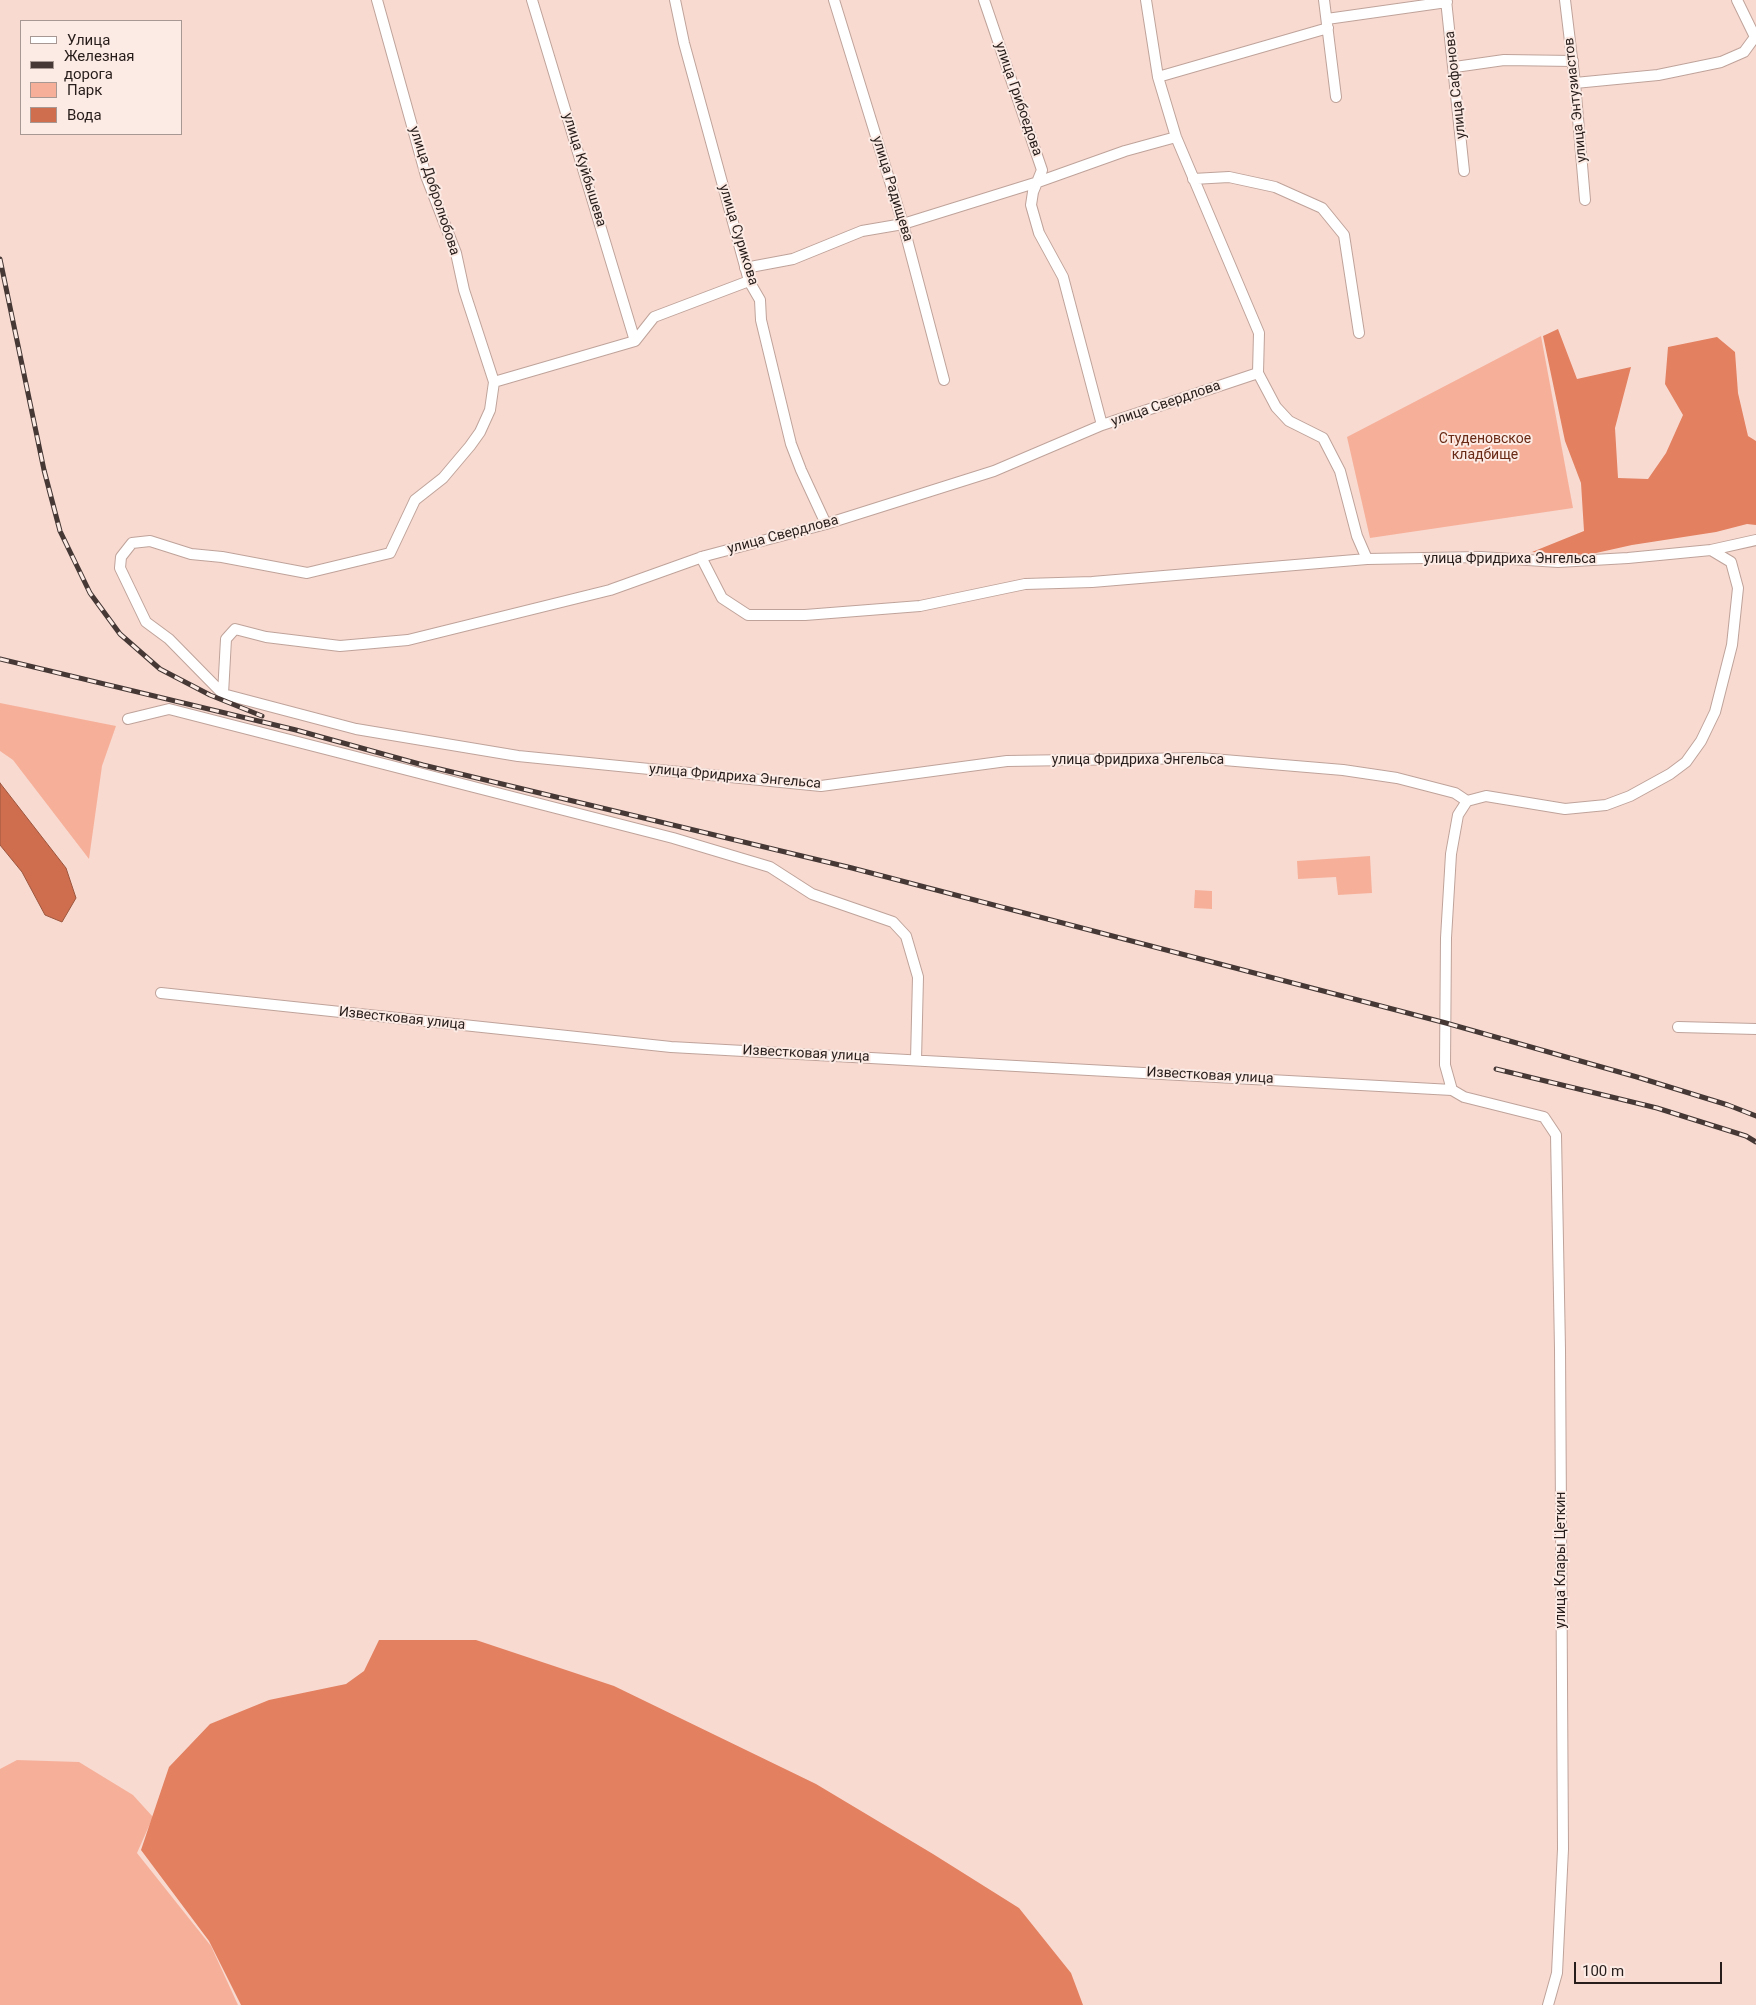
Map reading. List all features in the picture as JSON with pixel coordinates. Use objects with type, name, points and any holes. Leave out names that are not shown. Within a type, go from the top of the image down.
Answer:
[{"type":"street","name":"улица Добролюбова","points":[[377,0],[426,176],[456,253],[464,290],[494,382]]},
{"type":"street","name":"улица Куйбышева","points":[[532,0],[635,341]]},
{"type":"street","name":"улица Сурикова","points":[[675,0],[684,43],[745,268],[749,281],[760,300],[761,320],[791,444],[826,524]]},
{"type":"street","name":"улица Радищева","points":[[834,0],[903,224],[944,380]]},
{"type":"street","name":"улица Грибоедова","points":[[984,0],[1042,170],[1033,192],[1032,205],[1039,233],[1063,277],[1102,425]]},
{"type":"street","points":[[701,557],[722,598],[748,615],[805,615],[920,606],[1025,584],[1092,582],[1367,559],[1357,536],[1340,471],[1323,438],[1289,421],[1276,407],[1258,373],[1259,333],[1176,137],[1158,77],[1146,0]]},
{"type":"street","points":[[1324,0],[1336,97]]},
{"type":"street","name":"улица Энтузиастов","points":[[1565,0],[1573,61],[1585,200]]},
{"type":"street","points":[[1575,82],[1658,75],[1721,62],[1744,52],[1755,38],[1737,0]]},
{"type":"street","points":[[1158,77],[1327,24],[1447,1]]},
{"type":"street","name":"улица Сафонова","points":[[1447,1],[1464,171]]},
{"type":"street","points":[[1455,67],[1504,60],[1573,61]]},
{"type":"street","points":[[745,268],[793,258],[862,231],[903,224],[1038,182],[1125,151],[1176,137]]},
{"type":"street","points":[[1193,179],[1229,177],[1275,187],[1322,208],[1344,234],[1359,333]]},
{"type":"street","points":[[223,694],[169,639],[146,622],[120,568],[121,557],[132,543],[150,541],[192,554],[222,557],[306,573],[390,553],[415,500],[443,478],[480,432],[490,410],[494,382],[635,341],[654,317],[749,281]]},
{"type":"street","name":"улица Свердлова","points":[[223,694],[226,638],[235,629],[266,637],[340,646],[408,640],[610,590],[701,557],[826,524],[994,470],[1102,425],[1258,373]]},
{"type":"street","name":"улица Фридриха Энгельса","points":[[1367,559],[1481,557],[1558,562],[1711,550],[1756,540]]},
{"type":"street","points":[[1452,1090],[1445,1065],[1446,938],[1451,854],[1458,815],[1467,801],[1486,796],[1565,809],[1606,805],[1630,796],[1670,774],[1686,762],[1701,741],[1715,712],[1733,636],[1738,588],[1731,562],[1711,550]]},
{"type":"street","name":"улица Фридриха Энгельса","points":[[223,694],[356,729],[518,756],[821,786],[1007,761],[1200,758],[1343,770],[1397,778],[1455,793],[1467,801]]},
{"type":"street","points":[[128,719],[169,709],[674,838],[770,867],[812,894],[892,922],[906,936],[918,977],[916,1060]]},
{"type":"street","name":"Известковая улица","points":[[162,994],[670,1047],[1452,1090]]},
{"type":"street","points":[[1678,1027],[1756,1028]]},
{"type":"street","name":"улица Клары Цеткин","points":[[1452,1090],[1464,1097],[1544,1117],[1556,1135],[1560,1348],[1563,1849],[1557,1973],[1548,2005]]},
{"type":"green space","name":"Студеновское кладбище","points":[[1541,336],[1573,508],[1370,538],[1347,437]]},
{"type":"green space","points":[[0,703],[116,726],[102,766],[89,859],[13,760],[0,751]]},
{"type":"green space","points":[[1370,856],[1372,893],[1338,895],[1336,877],[1298,879],[1297,861]]},
{"type":"green space","points":[[1195,890],[1212,891],[1212,909],[1194,908]]},
{"type":"green space","points":[[17,1760],[79,1762],[133,1795],[153,1817],[137,1853],[211,1946],[238,2005],[0,2005],[0,1769]]},
{"type":"shaded area","points":[[1558,329],[1577,379],[1631,367],[1615,428],[1618,478],[1648,479],[1666,453],[1683,415],[1665,384],[1668,347],[1717,337],[1735,352],[1738,393],[1748,436],[1756,441],[1756,525],[1747,524],[1716,532],[1632,545],[1587,555],[1532,552],[1584,531],[1581,483],[1565,441],[1543,336]]},
{"type":"shaded area","points":[[379,1640],[476,1640],[614,1686],[816,1784],[1019,1908],[1071,1973],[1083,2005],[241,2005],[209,1941],[141,1850],[169,1767],[210,1724],[269,1700],[346,1684],[364,1671]]},
{"type":"water","points":[[0,783],[66,868],[76,898],[62,922],[45,915],[22,872],[0,845]]},
{"type":"railway","points":[[0,259],[44,470],[60,531],[90,593],[120,634],[160,669],[210,695],[262,716]]},
{"type":"railway","points":[[0,659],[296,730],[423,765],[852,868],[1446,1023],[1637,1077],[1728,1105],[1756,1116]]},
{"type":"railway","points":[[1496,1069],[1657,1108],[1746,1136],[1756,1142]]}]
